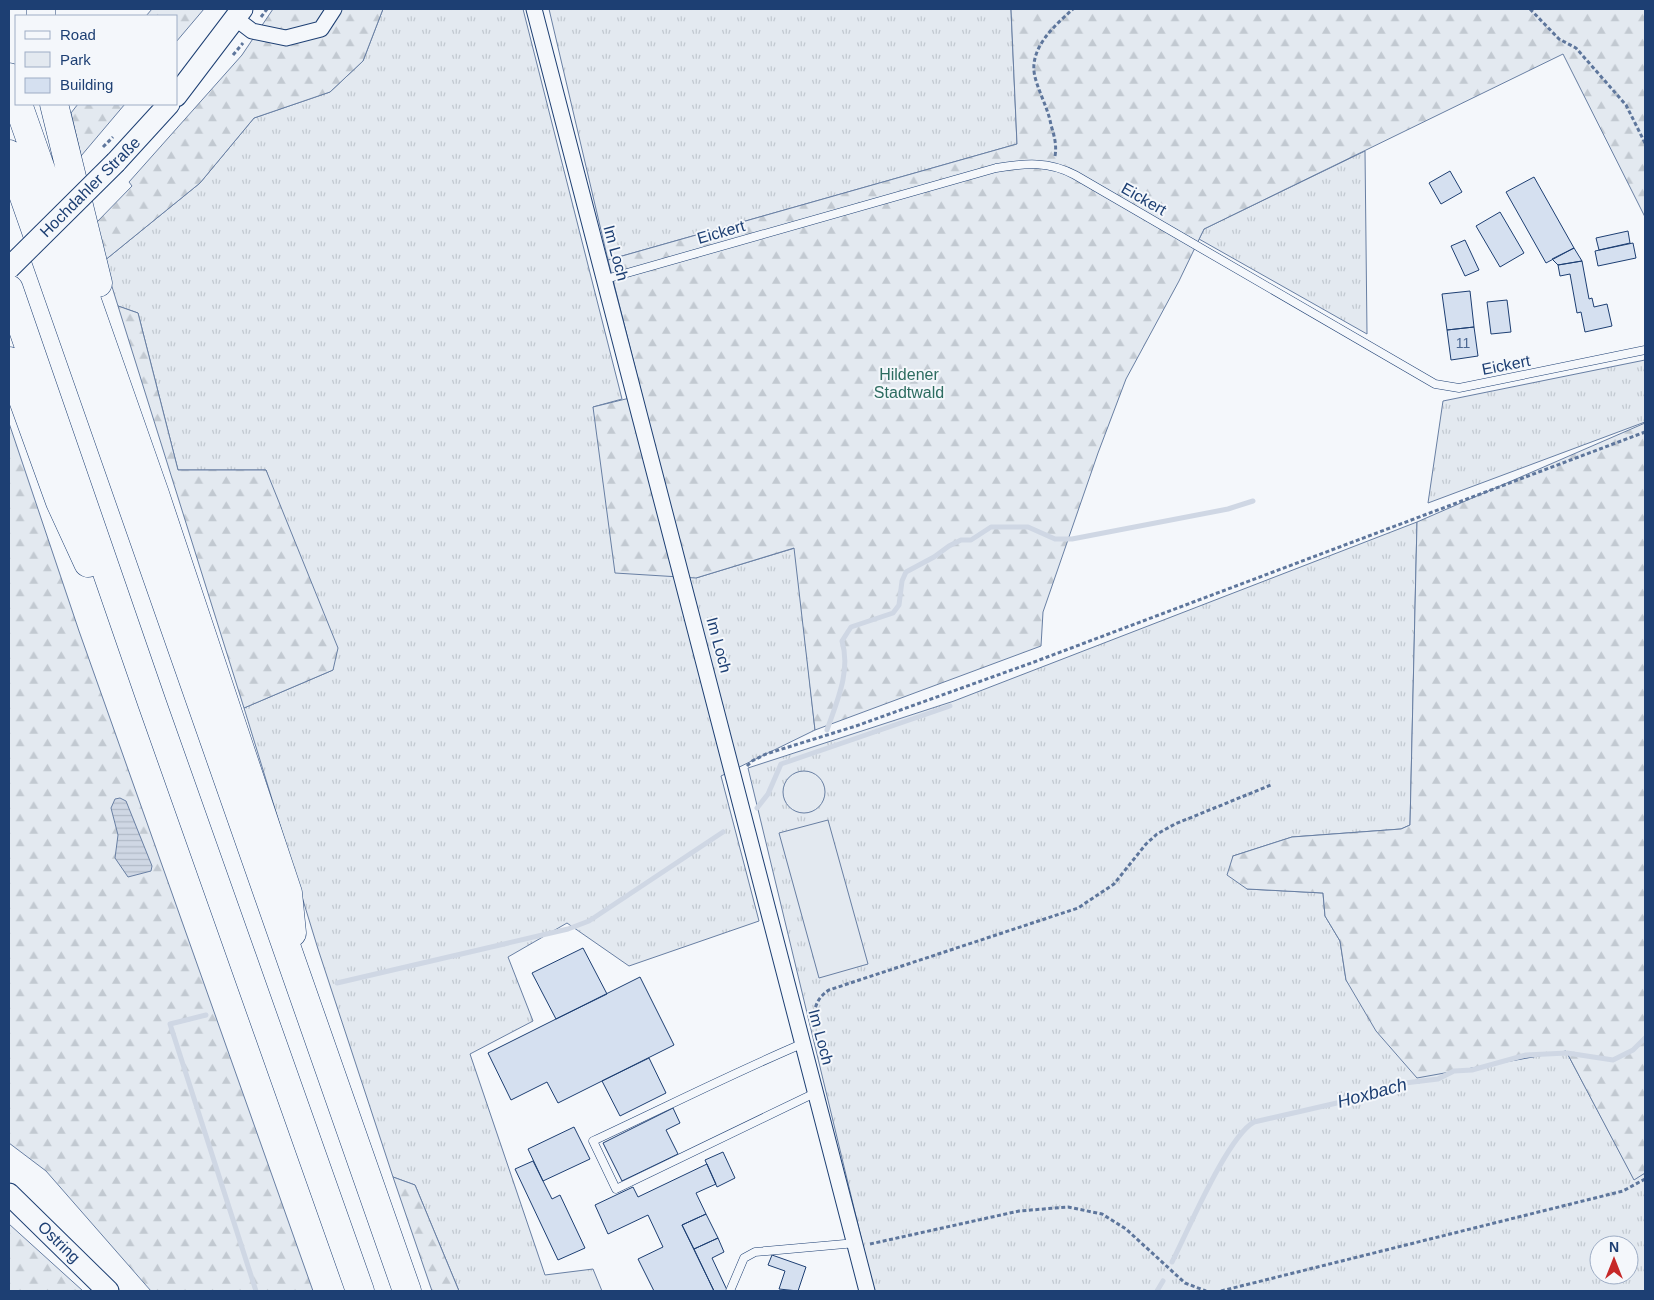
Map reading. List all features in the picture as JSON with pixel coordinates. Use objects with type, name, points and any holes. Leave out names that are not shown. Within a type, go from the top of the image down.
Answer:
[{"type":"highway","points":[[9,77],[15,96]]},
{"type":"highway","points":[[18,105],[155,494],[288,893],[297,979]]},
{"type":"highway","points":[[54,105],[115,349],[141,428],[155,494]]},
{"type":"highway","points":[[9,154],[407,1291]]},
{"type":"highway","points":[[9,289],[152,703],[360,1291]]},
{"type":"highway","points":[[9,361],[60,502],[152,703]]},
{"type":"main road","points":[[178,93],[238,14]]},
{"type":"main road","name":"Hochdahler Straße","points":[[9,268],[116,162],[168,105]]},
{"type":"main road","name":"Ostring","points":[[9,1194],[108,1291]]},
{"type":"street","points":[[238,14],[252,31],[286,38],[321,28],[334,9]]},
{"type":"street","name":"Im Loch","points":[[534,9],[606,279],[867,1291]]},
{"type":"lane","name":"Eickert","points":[[606,279],[996,168],[1019,164],[1052,165],[1075,175],[1434,384],[1459,388],[1645,350]]},
{"type":"lane","points":[[804,1042],[728,1076],[593,1141],[616,1189],[817,1092]]},
{"type":"lane","points":[[730,1291],[744,1258],[755,1252],[856,1245]]},
{"type":"path","points":[[1052,165],[1056,144],[1048,110],[1035,76],[1035,57],[1043,40],[1073,9]]},
{"type":"path","points":[[1530,9],[1559,39],[1576,48],[1626,105],[1645,143]]},
{"type":"path","points":[[746,768],[752,761],[766,754],[856,726],[1034,662],[1645,432]]},
{"type":"path","points":[[804,1042],[810,1038],[815,1005],[820,996],[829,990],[1078,908],[1114,884],[1146,844],[1157,834],[1175,824],[1271,785]]},
{"type":"path","points":[[1221,1291],[1623,1191],[1645,1179]]},
{"type":"path","points":[[856,1245],[1020,1211],[1068,1207],[1102,1214],[1126,1229],[1185,1283],[1206,1291]]},
{"type":"green space","points":[[152,9],[204,9],[178,40],[178,15],[147,15]]},
{"type":"green space","points":[[273,9],[383,9],[363,61],[330,92],[254,118],[200,183],[104,261],[96,223],[132,186],[129,182],[242,55]]},
{"type":"green space","points":[[383,9],[523,9],[622,399],[593,407],[696,578],[795,548],[815,730],[721,776],[759,921],[629,966],[567,923],[508,957],[533,1021],[470,1054],[545,1275],[593,1269],[602,1291],[459,1291],[415,1185],[393,1177],[318,949],[244,708],[333,670],[266,470],[178,470],[138,313],[118,306],[104,261],[200,183],[254,118],[330,92],[363,61]]},
{"type":"green space","points":[[549,9],[1011,9],[1017,144],[608,260]]},
{"type":"green space","name":"Hildener Stadtwald","points":[[1011,9],[1645,9],[1645,217],[1563,54],[1204,229],[1179,281],[1126,379],[1098,453],[1043,612],[1041,646],[815,730],[794,548],[696,578],[615,573],[593,407],[642,395],[608,260],[1017,144]]},
{"type":"green space","points":[[77,105],[124,105],[81,156],[71,113]]},
{"type":"green space","points":[[1365,151],[1367,334],[1199,239],[1204,229]]},
{"type":"green space","points":[[118,306],[138,313],[178,470],[266,470],[338,648],[333,670],[244,708]]},
{"type":"green space","points":[[1645,360],[1645,422],[1428,503],[1443,401]]},
{"type":"green space","points":[[9,423],[79,631],[313,1291],[151,1291],[46,1171],[9,1143]]},
{"type":"green space","points":[[1645,423],[1645,1173],[1634,1180],[1566,1051],[1417,1078],[1376,1031],[1346,980],[1340,941],[1325,916],[1323,893],[1247,889],[1227,875],[1233,856],[1292,837],[1401,829],[1410,825],[1417,522]]},
{"type":"green space","points":[[1417,522],[1410,825],[1401,829],[1292,837],[1233,856],[1247,889],[1323,893],[1325,916],[1340,941],[1346,980],[1417,1077],[1566,1051],[1634,1179],[1645,1173],[1645,1291],[874,1291],[748,768],[954,701]]},
{"type":"green space","points":[[800,771],[808,771],[819,777],[825,792],[819,807],[808,813],[800,813],[789,807],[783,796],[783,788],[789,777]]},
{"type":"green space","points":[[828,820],[868,964],[819,978],[779,833]]},
{"type":"green space","points":[[393,1177],[415,1185],[459,1291],[432,1291]]},
{"type":"green space","points":[[9,1224],[83,1291],[9,1291]]},
{"type":"shaded area","points":[[120,798],[126,801],[152,866],[151,871],[128,877],[115,858],[118,835],[111,808],[115,799]]},
{"type":"building","points":[[1450,171],[1462,192],[1441,204],[1429,183]]},
{"type":"building","points":[[1534,177],[1574,248],[1546,263],[1506,192]]},
{"type":"building","points":[[1500,212],[1524,253],[1500,267],[1476,226]]},
{"type":"building","points":[[1628,231],[1630,243],[1599,250],[1596,238]]},
{"type":"building","points":[[1465,240],[1479,270],[1465,276],[1451,246]]},
{"type":"building","points":[[1633,243],[1636,258],[1598,266],[1595,251]]},
{"type":"building","points":[[1574,248],[1582,261],[1558,265],[1552,259]]},
{"type":"building","points":[[1582,261],[1589,299],[1592,298],[1594,307],[1607,304],[1612,326],[1585,332],[1581,312],[1577,313],[1570,274],[1560,276],[1558,265]]},
{"type":"building","points":[[1470,291],[1474,327],[1447,330],[1442,294]]},
{"type":"building","points":[[1507,300],[1511,332],[1491,334],[1487,302]]},
{"type":"building","points":[[1474,327],[1478,356],[1451,360],[1447,330]]},
{"type":"building","points":[[583,948],[607,994],[556,1019],[532,973]]},
{"type":"building","points":[[640,977],[674,1045],[558,1103],[547,1082],[511,1100],[488,1053]]},
{"type":"building","points":[[649,1058],[666,1093],[620,1116],[602,1081]]},
{"type":"building","points":[[673,1108],[680,1123],[666,1130],[678,1154],[622,1181],[603,1143]]},
{"type":"building","points":[[574,1127],[590,1159],[543,1181],[528,1149]]},
{"type":"building","points":[[723,1152],[735,1178],[717,1187],[705,1160]]},
{"type":"building","points":[[533,1161],[552,1199],[560,1195],[585,1248],[558,1260],[515,1169]]},
{"type":"building","points":[[707,1164],[716,1184],[696,1193],[706,1214],[682,1225],[714,1291],[654,1291],[638,1259],[663,1247],[648,1215],[608,1234],[595,1205],[633,1187],[638,1197]]},
{"type":"building","points":[[706,1214],[718,1238],[694,1249],[682,1225]]},
{"type":"building","points":[[718,1238],[724,1252],[712,1258],[727,1290],[724,1291],[714,1291],[694,1249]]},
{"type":"building","points":[[772,1255],[806,1267],[798,1291],[779,1289],[785,1271],[768,1265]]},
{"type":"waterway","points":[[827,730],[839,697],[844,675],[845,663],[842,641],[851,627],[893,613],[899,605],[902,581],[906,572],[934,557],[949,546],[961,540],[971,540],[991,527],[1028,527],[1055,539],[1072,539],[1228,509],[1253,501]]},
{"type":"waterway","points":[[757,808],[768,794],[781,764],[950,706]]},
{"type":"waterway","points":[[337,983],[568,929],[589,921],[723,832]]},
{"type":"waterway","points":[[206,1015],[170,1024],[256,1291]]},
{"type":"waterway","name":"Hoxbach","points":[[1172,1262],[1220,1165],[1243,1131],[1254,1122],[1389,1091],[1405,1083],[1438,1079],[1454,1071],[1472,1070],[1526,1055],[1567,1053],[1613,1060],[1633,1050],[1645,1038]]},
{"type":"waterway","name":"Hoxbach","points":[[1157,1291],[1163,1281]]}]
